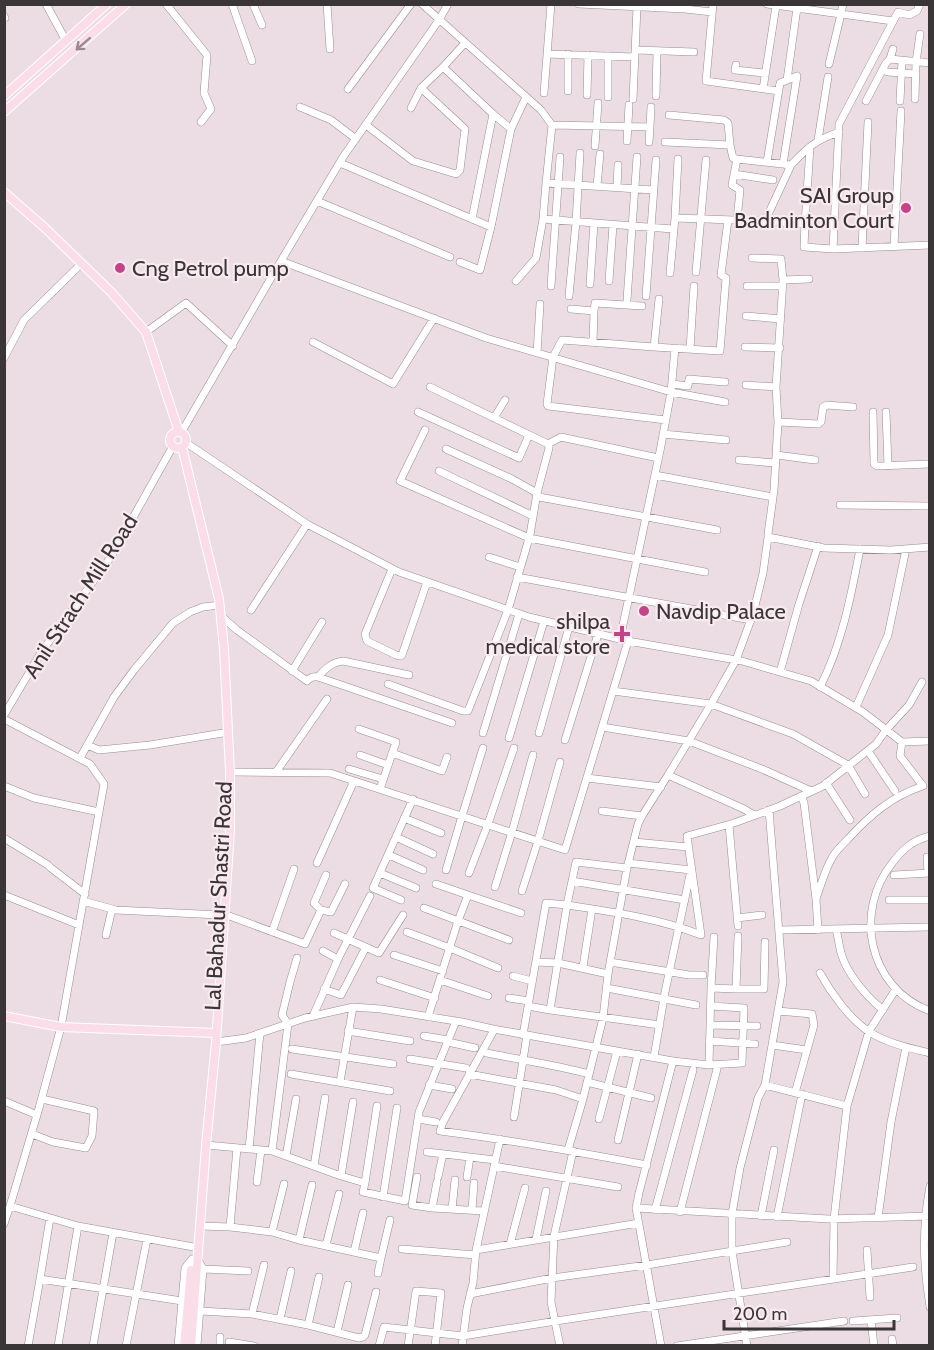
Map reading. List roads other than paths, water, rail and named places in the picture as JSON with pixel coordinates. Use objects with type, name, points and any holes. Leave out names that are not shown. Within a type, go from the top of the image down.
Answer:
[{"type":"main road","points":[[4,96],[108,4]]},
{"type":"main road","points":[[4,112],[126,4]]},
{"type":"main road","name":"Lal Bahadur Shastri Road","points":[[4,192],[111,292],[146,333],[179,440],[198,531],[217,605],[225,830],[215,1036],[195,1259]]},
{"type":"main road","name":"Lal Bahadur Shastri Road","points":[[4,198],[108,296],[142,335],[179,440]]},
{"type":"main road","points":[[217,605],[221,616],[224,649],[230,772],[230,830],[222,914]]},
{"type":"main road","points":[[4,1016],[61,1027],[215,1036],[200,1226],[196,1248]]},
{"type":"main road","points":[[184,1346],[195,1259]]},
{"type":"main road","points":[[191,1346],[193,1278]]},
{"type":"street","points":[[46,4],[66,41]]},
{"type":"street","points":[[166,4],[207,55],[204,93],[211,109],[201,122]]},
{"type":"street","points":[[232,4],[252,61]]},
{"type":"street","points":[[253,4],[262,25]]},
{"type":"street","points":[[327,4],[330,49]]},
{"type":"street","points":[[348,89],[411,4]]},
{"type":"street","points":[[422,4],[541,110],[552,125],[543,219],[536,258],[516,281]]},
{"type":"street","name":"Anil Strach Mill Road","points":[[4,717],[42,651],[111,557],[340,163],[448,4]]},
{"type":"street","points":[[544,93],[551,4]]},
{"type":"street","points":[[579,4],[685,9],[712,8],[706,81],[779,91]]},
{"type":"street","points":[[767,4],[893,21]]},
{"type":"street","points":[[829,64],[843,4]]},
{"type":"street","points":[[833,249],[839,124],[898,12],[909,15],[916,11],[920,4]]},
{"type":"street","points":[[763,89],[776,6]]},
{"type":"street","points":[[627,141],[637,7]]},
{"type":"street","points":[[786,80],[797,8]]},
{"type":"street","points":[[915,99],[916,62],[920,34]]},
{"type":"street","points":[[411,108],[421,88],[465,43]]},
{"type":"street","points":[[867,101],[893,49]]},
{"type":"street","points":[[546,54],[608,56],[657,51],[694,52]]},
{"type":"street","points":[[656,96],[657,51]]},
{"type":"street","points":[[568,54],[568,91]]},
{"type":"street","points":[[587,95],[588,55]]},
{"type":"street","points":[[608,56],[608,97]]},
{"type":"street","points":[[890,59],[930,63]]},
{"type":"street","points":[[900,101],[902,62]]},
{"type":"street","points":[[443,67],[511,129]]},
{"type":"street","points":[[733,85],[735,67],[765,73]]},
{"type":"street","points":[[882,70],[916,74]]},
{"type":"street","points":[[765,221],[787,164],[797,76],[780,83],[767,162]]},
{"type":"street","points":[[818,140],[828,77]]},
{"type":"street","points":[[366,125],[413,161],[458,173],[465,129],[421,88]]},
{"type":"street","points":[[460,262],[480,270],[511,129],[526,97]]},
{"type":"street","points":[[595,146],[598,103]]},
{"type":"street","points":[[300,107],[331,120],[356,139]]},
{"type":"street","points":[[649,142],[651,107]]},
{"type":"street","points":[[894,246],[901,111]]},
{"type":"street","points":[[472,219],[493,114]]},
{"type":"street","points":[[669,115],[724,120],[728,123],[730,130],[733,158],[787,164],[821,138],[839,132]]},
{"type":"street","points":[[862,248],[868,122]]},
{"type":"street","points":[[552,125],[650,127]]},
{"type":"street","points":[[665,142],[730,145]]},
{"type":"street","points":[[810,147],[804,247],[833,249],[930,245]]},
{"type":"street","points":[[569,296],[580,153]]},
{"type":"street","points":[[597,186],[600,154]]},
{"type":"street","points":[[551,286],[560,157]]},
{"type":"street","points":[[627,300],[637,158]]},
{"type":"street","points":[[670,273],[678,159]]},
{"type":"street","points":[[737,159],[732,186],[740,190],[737,220]]},
{"type":"street","points":[[646,297],[656,160]]},
{"type":"street","points":[[696,272],[706,160]]},
{"type":"street","points":[[340,163],[491,226]]},
{"type":"street","points":[[616,187],[618,165]]},
{"type":"street","points":[[734,174],[773,180]]},
{"type":"street","points":[[546,183],[653,190]]},
{"type":"street","points":[[317,201],[450,257]]},
{"type":"street","points":[[675,218],[805,224]]},
{"type":"street","points":[[543,219],[673,229]]},
{"type":"street","points":[[666,420],[548,406],[553,357],[562,340],[720,351],[726,278],[721,275],[728,220]]},
{"type":"street","points":[[590,284],[594,223]]},
{"type":"street","points":[[609,281],[613,225]]},
{"type":"street","points":[[560,1346],[552,1302],[554,1236],[567,1178],[570,1151],[603,1018],[608,974],[627,866],[638,824],[736,660],[751,620],[763,573],[776,459],[778,422],[776,387],[783,283],[782,259],[752,258]]},
{"type":"street","points":[[281,261],[486,338],[725,402]]},
{"type":"street","points":[[4,358],[24,320],[78,267]]},
{"type":"street","points":[[747,286],[809,279]]},
{"type":"street","points":[[690,349],[694,286]]},
{"type":"street","points":[[654,347],[659,299]]},
{"type":"street","points":[[146,333],[186,303],[233,345]]},
{"type":"street","points":[[593,342],[595,303],[642,306]]},
{"type":"street","points":[[537,353],[540,304]]},
{"type":"street","points":[[571,309],[594,310]]},
{"type":"street","points":[[746,316],[781,319]]},
{"type":"street","points":[[314,342],[393,384],[434,318]]},
{"type":"street","points":[[745,347],[780,348]]},
{"type":"street","points":[[230,772],[330,773],[565,850],[613,691],[624,640],[629,598],[666,420],[675,348]]},
{"type":"street","points":[[671,388],[688,386],[688,379],[725,382]]},
{"type":"street","points":[[746,385],[776,387]]},
{"type":"street","points":[[430,387],[548,444]]},
{"type":"street","points":[[494,418],[505,400]]},
{"type":"street","points":[[778,422],[818,424],[821,422],[823,407],[827,405],[853,407]]},
{"type":"street","points":[[417,412],[519,458],[529,435]]},
{"type":"street","points":[[873,412],[874,464],[877,466],[930,464]]},
{"type":"street","points":[[886,412],[888,466]]},
{"type":"street","points":[[425,430],[400,481],[528,538],[705,572]]},
{"type":"street","points":[[663,434],[726,440]]},
{"type":"street","points":[[548,444],[561,437],[658,458]]},
{"type":"street","points":[[179,440],[307,524],[392,569],[544,621],[624,640],[736,660],[811,681],[856,707],[902,742],[930,741]]},
{"type":"street","points":[[388,684],[468,711],[508,610],[528,538],[549,448],[548,444]]},
{"type":"street","points":[[446,449],[512,479],[537,493],[539,497],[717,530]]},
{"type":"street","points":[[739,460],[815,460]]},
{"type":"street","points":[[439,471],[533,516]]},
{"type":"street","points":[[655,475],[773,497]]},
{"type":"street","points":[[840,506],[930,506]]},
{"type":"street","points":[[251,610],[307,524]]},
{"type":"street","points":[[768,537],[818,546],[860,549],[930,548]]},
{"type":"street","points":[[780,672],[818,546]]},
{"type":"street","points":[[820,687],[830,667],[849,606],[860,549]]},
{"type":"street","points":[[856,707],[888,635],[906,549]]},
{"type":"street","points":[[489,557],[520,567]]},
{"type":"street","points":[[392,569],[364,634],[367,641],[396,655],[402,655],[427,582]]},
{"type":"street","points":[[517,577],[751,620]]},
{"type":"street","points":[[80,758],[114,697],[173,623],[190,612],[217,605]]},
{"type":"street","points":[[483,733],[519,614]]},
{"type":"street","points":[[221,616],[307,681],[310,677],[318,677],[452,723]]},
{"type":"street","points":[[509,738],[544,621]]},
{"type":"street","points":[[292,671],[322,622]]},
{"type":"street","points":[[539,733],[569,627]]},
{"type":"street","points":[[565,740],[598,634]]},
{"type":"street","points":[[318,677],[325,669],[344,661],[410,675]]},
{"type":"street","points":[[514,1117],[523,1060],[528,1004],[546,903],[619,914],[679,927],[701,935],[687,836],[729,825],[769,810],[826,783],[876,744],[909,705],[922,682]]},
{"type":"street","points":[[613,691],[711,704],[793,734],[848,765],[865,794]]},
{"type":"street","points":[[276,772],[327,699]]},
{"type":"street","points":[[4,717],[90,764],[104,784],[61,1027],[32,1134],[4,1224]]},
{"type":"street","points":[[602,727],[689,741],[811,791]]},
{"type":"street","points":[[359,729],[396,742],[380,789]]},
{"type":"street","points":[[87,746],[99,750],[150,745],[223,733]]},
{"type":"street","points":[[816,899],[827,867],[834,855],[869,816],[890,801],[923,786],[900,756],[902,742]]},
{"type":"street","points":[[446,870],[483,748]]},
{"type":"street","points":[[469,873],[514,748]]},
{"type":"street","points":[[868,751],[895,791]]},
{"type":"street","points":[[392,753],[442,771],[447,757]]},
{"type":"street","points":[[360,755],[388,765]]},
{"type":"street","points":[[495,887],[533,755]]},
{"type":"street","points":[[522,891],[560,762]]},
{"type":"street","points":[[349,769],[383,779]]},
{"type":"street","points":[[668,775],[754,815]]},
{"type":"street","points":[[587,778],[661,787]]},
{"type":"street","points":[[317,863],[354,781]]},
{"type":"street","points":[[826,783],[850,820]]},
{"type":"street","points":[[4,786],[34,798],[99,812]]},
{"type":"street","points":[[801,796],[804,803],[818,930]]},
{"type":"street","points":[[400,900],[374,888],[413,799]]},
{"type":"street","points":[[747,1346],[732,1251],[732,1214],[740,1168],[758,1098],[765,1085],[783,982],[769,810]]},
{"type":"street","points":[[602,811],[642,816]]},
{"type":"street","points":[[404,818],[441,833]]},
{"type":"street","points":[[729,825],[738,926]]},
{"type":"street","points":[[930,836],[913,841],[885,872],[874,894],[870,928],[876,958],[891,983],[912,1003],[930,1011]]},
{"type":"street","points":[[396,837],[434,854]]},
{"type":"street","points":[[4,838],[48,865],[84,898],[112,909],[222,914],[305,944],[321,910]]},
{"type":"street","points":[[634,842],[688,847]]},
{"type":"street","points":[[388,855],[423,870]]},
{"type":"street","points":[[894,875],[929,873],[927,857]]},
{"type":"street","points":[[550,1010],[576,862],[691,870]]},
{"type":"street","points":[[272,932],[294,869]]},
{"type":"street","points":[[654,1057],[691,870]]},
{"type":"street","points":[[380,873],[416,888]]},
{"type":"street","points":[[326,875],[314,903],[321,910],[331,912],[345,884]]},
{"type":"street","points":[[572,882],[685,900]]},
{"type":"street","points":[[436,884],[521,914]]},
{"type":"street","points":[[4,895],[79,925]]},
{"type":"street","points":[[428,1017],[468,895]]},
{"type":"street","points":[[313,1016],[338,959],[370,896]]},
{"type":"street","points":[[889,900],[930,900]]},
{"type":"street","points":[[424,908],[509,940]]},
{"type":"street","points":[[106,935],[112,909]]},
{"type":"street","points":[[583,968],[592,909]]},
{"type":"street","points":[[334,933],[379,953],[403,915]]},
{"type":"street","points":[[737,918],[762,915]]},
{"type":"street","points":[[779,930],[930,927]]},
{"type":"street","points":[[836,929],[841,954],[848,970],[866,994],[883,1010]]},
{"type":"street","points":[[407,932],[498,968]]},
{"type":"street","points":[[736,989],[738,936]]},
{"type":"street","points":[[708,1065],[714,937]]},
{"type":"street","points":[[711,988],[764,989],[765,942]]},
{"type":"street","points":[[324,989],[341,995],[366,947]]},
{"type":"street","points":[[323,951],[338,959]]},
{"type":"street","points":[[394,955],[443,971]]},
{"type":"street","points":[[272,1151],[288,1024],[282,1015],[297,958]]},
{"type":"street","points":[[536,962],[558,963],[608,974]]},
{"type":"street","points":[[610,962],[689,975],[703,975]]},
{"type":"street","points":[[820,973],[833,994],[859,1024],[869,1031],[906,1047],[930,1053]]},
{"type":"street","points":[[513,976],[532,981]]},
{"type":"street","points":[[380,980],[435,998]]},
{"type":"street","points":[[440,981],[488,996]]},
{"type":"street","points":[[607,988],[696,1005]]},
{"type":"street","points":[[833,1279],[834,1219],[847,1106],[869,1031],[896,989]]},
{"type":"street","points":[[509,998],[550,1010],[660,1025]]},
{"type":"street","points":[[215,1036],[246,1038],[313,1016],[353,1007],[456,1021],[494,1030],[673,1061],[708,1065],[742,1063],[744,1008],[710,1006]]},
{"type":"street","points":[[340,1082],[353,1007]]},
{"type":"street","points":[[777,1217],[807,1050],[814,1025],[812,1014],[778,1011]]},
{"type":"street","points":[[376,1106],[363,1192],[405,1201],[419,1112],[456,1021]]},
{"type":"street","points":[[710,1025],[757,1026]]},
{"type":"street","points":[[494,1030],[468,1071],[440,1131],[500,1139],[647,1165]]},
{"type":"street","points":[[348,1031],[410,1041]]},
{"type":"street","points":[[249,1149],[260,1033]]},
{"type":"street","points":[[424,1036],[475,1048]]},
{"type":"street","points":[[709,1041],[754,1044]]},
{"type":"street","points":[[772,1045],[807,1050]]},
{"type":"street","points":[[878,1218],[891,1122],[906,1047]]},
{"type":"street","points":[[292,1049],[393,1064]]},
{"type":"street","points":[[598,1119],[617,1051]]},
{"type":"street","points":[[487,1053],[560,1066],[608,1087],[651,1098]]},
{"type":"street","points":[[618,1140],[638,1054]]},
{"type":"street","points":[[410,1059],[439,1063],[556,1090],[582,1099]]},
{"type":"street","points":[[661,1346],[636,1208],[673,1061]]},
{"type":"street","points":[[680,1212],[717,1069]]},
{"type":"street","points":[[654,1210],[693,1071]]},
{"type":"street","points":[[291,1074],[390,1091]]},
{"type":"street","points":[[429,1085],[452,1089]]},
{"type":"street","points":[[765,1085],[847,1106]]},
{"type":"street","points":[[314,1166],[325,1098]]},
{"type":"street","points":[[32,1134],[53,1142],[86,1148],[92,1136],[94,1111],[42,1099]]},
{"type":"street","points":[[286,1156],[296,1099]]},
{"type":"street","points":[[4,1101],[37,1115]]},
{"type":"street","points":[[341,1176],[352,1102]]},
{"type":"street","points":[[383,1197],[397,1108]]},
{"type":"street","points":[[418,1119],[436,1122]]},
{"type":"street","points":[[462,1346],[476,1252],[500,1139]]},
{"type":"street","points":[[206,1145],[272,1151],[365,1183]]},
{"type":"street","points":[[230,1227],[237,1148]]},
{"type":"street","points":[[257,1182],[261,1150]]},
{"type":"street","points":[[761,1216],[774,1150]]},
{"type":"street","points":[[427,1152],[470,1157],[618,1187]]},
{"type":"street","points":[[432,1208],[443,1154]]},
{"type":"street","points":[[467,1178],[470,1157]]},
{"type":"street","points":[[417,1177],[412,1205],[484,1211]]},
{"type":"street","points":[[452,1209],[455,1180]]},
{"type":"street","points":[[472,1210],[474,1182]]},
{"type":"street","points":[[272,1232],[284,1184]]},
{"type":"street","points":[[298,1240],[312,1185]]},
{"type":"street","points":[[930,1186],[924,1268],[930,1307]]},
{"type":"street","points":[[510,1244],[525,1188]]},
{"type":"street","points":[[536,1239],[546,1191]]},
{"type":"street","points":[[326,1245],[339,1194]]},
{"type":"street","points":[[10,1206],[78,1226],[196,1248]]},
{"type":"street","points":[[636,1208],[834,1219],[927,1216]]},
{"type":"street","points":[[354,1252],[363,1213]]},
{"type":"street","points":[[28,1346],[50,1218]]},
{"type":"street","points":[[378,1273],[390,1220]]},
{"type":"street","points":[[402,1249],[476,1252],[536,1239],[639,1222]]},
{"type":"street","points":[[58,1346],[78,1226]]},
{"type":"street","points":[[200,1226],[272,1232],[381,1258]]},
{"type":"street","points":[[93,1346],[113,1233]]},
{"type":"street","points":[[126,1346],[147,1239]]},
{"type":"street","points":[[470,1294],[552,1278],[787,1242]]},
{"type":"street","points":[[867,1250],[870,1297]]},
{"type":"street","points":[[195,1259],[203,1269],[197,1346]]},
{"type":"street","name":"Lal Bahadur Shastri Road","points":[[178,1346],[185,1268],[195,1259]]},
{"type":"street","points":[[252,1314],[264,1265]]},
{"type":"street","points":[[379,1346],[384,1327],[463,1336],[913,1267]]},
{"type":"street","points":[[203,1269],[248,1271]]},
{"type":"street","points":[[280,1319],[291,1271]]},
{"type":"street","points":[[308,1325],[319,1277]]},
{"type":"street","points":[[40,1279],[182,1301]]},
{"type":"street","points":[[337,1332],[348,1285]]},
{"type":"street","points":[[408,1346],[416,1291],[441,1293],[435,1346]]},
{"type":"street","points":[[201,1311],[252,1314],[359,1338],[365,1335],[375,1292]]},
{"type":"street","points":[[677,1346],[848,1321],[897,1318]]},
{"type":"street","points":[[872,1320],[874,1346]]},
{"type":"street","points":[[220,1337],[220,1346]]},
{"type":"street","points":[[229,1342],[254,1346]]},
{"type":"place","name":"SAI Group Badminton Court","points":[[906,208]]},
{"type":"place","name":"Cng Petrol pump","points":[[120,268]]},
{"type":"place","name":"Navdip Palace","points":[[644,611]]},
{"type":"place","name":"shilpa medical store","points":[[622,634]]}]
